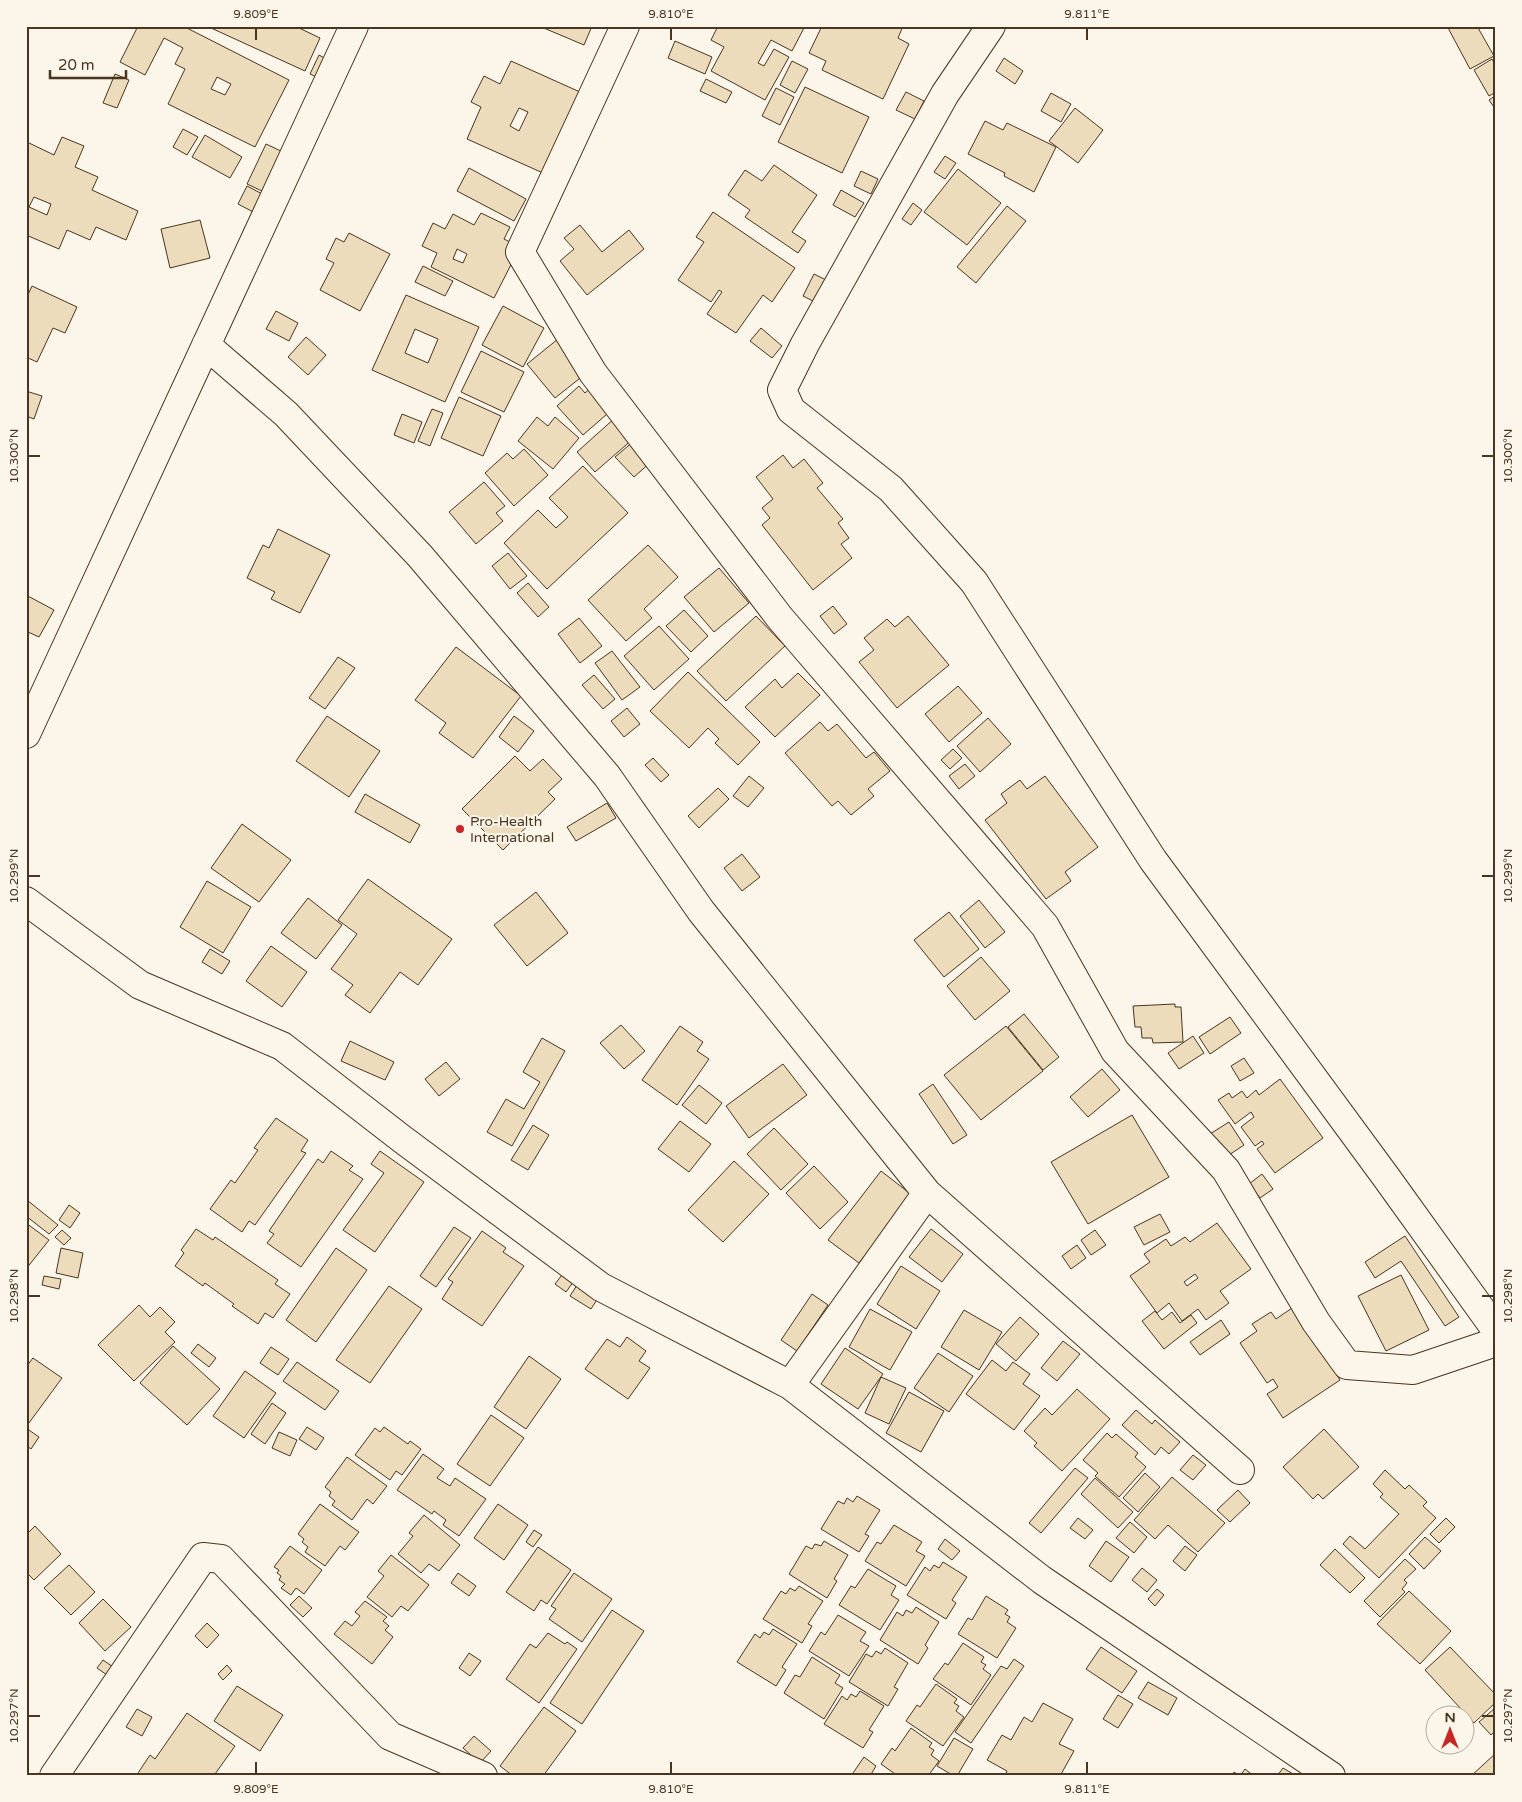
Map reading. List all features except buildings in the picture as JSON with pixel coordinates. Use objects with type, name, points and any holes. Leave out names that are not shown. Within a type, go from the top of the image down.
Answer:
[{"type":"street","points":[[26,734],[354,26]]},
{"type":"street","points":[[625,26],[520,252],[593,373],[780,618],[1045,926],[1115,1051],[1226,1170],[1316,1322],[1347,1365],[1413,1370],[1496,1342]]},
{"type":"street","points":[[991,26],[945,94],[804,344],[782,390],[791,410],[891,489],[974,582],[1153,860],[1386,1176],[1496,1330]]},
{"type":"street","points":[[206,345],[286,414],[420,556],[608,776],[701,911],[927,1193],[1240,1470]]},
{"type":"street","points":[[26,901],[140,985],[282,1046],[402,1139],[601,1287],[790,1385],[1042,1580],[1331,1776]]},
{"type":"street","points":[[790,1385],[927,1193]]},
{"type":"street","points":[[54,1776],[203,1557],[221,1559],[390,1736],[483,1776]]},
{"type":"place","name":"Pro-Health International","points":[[460,829]]}]
